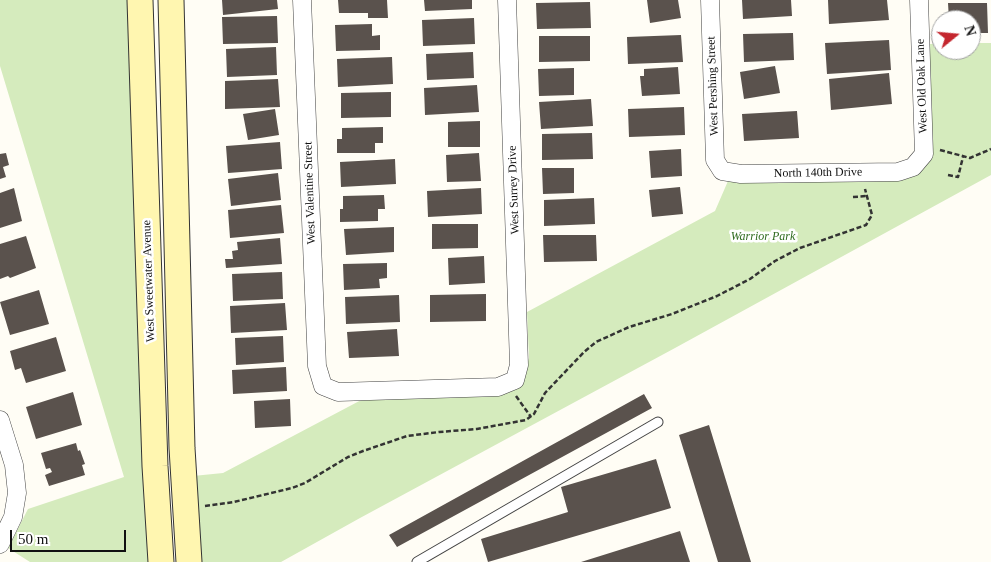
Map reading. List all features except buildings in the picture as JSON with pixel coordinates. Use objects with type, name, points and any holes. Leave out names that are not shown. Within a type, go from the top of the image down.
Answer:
[{"type":"street","name":"West Sweetwater Avenue","points":[[140,0],[155,466],[161,562]]},
{"type":"street","points":[[171,0],[182,448],[189,562]]},
{"type":"street","name":"West Valentine Street","points":[[302,0],[317,366],[323,386],[338,392],[514,386]]},
{"type":"street","name":"West Surrey Drive","points":[[507,0],[519,365],[514,386]]},
{"type":"street","name":"West Pershing Street","points":[[710,0],[715,160],[722,171]]},
{"type":"street","name":"West Old Oak Lane","points":[[913,167],[924,154],[919,0]]},
{"type":"street","name":"North 140th Drive","points":[[722,171],[741,174],[898,172],[913,167]]},
{"type":"street","points":[[146,184],[176,181]]},
{"type":"street","points":[[0,420],[14,465],[17,493],[14,517],[0,544]]},
{"type":"lane","points":[[416,562],[658,422]]},
{"type":"path","points":[[936,149],[970,158],[991,149]]},
{"type":"path","points":[[948,175],[958,177],[963,157]]},
{"type":"path","points":[[204,506],[240,500],[298,485],[363,450],[407,436],[518,423],[531,417],[545,393],[596,342],[717,296],[750,279],[775,261],[800,248],[866,225],[872,215],[864,185]]},
{"type":"path","points":[[853,197],[867,196]]},
{"type":"path","points":[[514,386],[531,417]]},
{"type":"green space","points":[[0,0],[134,0],[154,562],[30,562],[8,548],[28,509],[124,477],[0,66]]},
{"type":"green space","name":"Warrior Park","points":[[981,43],[991,43],[991,175],[281,562],[201,562],[193,476],[223,473],[365,398],[523,378],[529,358],[527,312],[715,211],[728,181],[785,182],[904,177],[932,147],[929,44],[931,44],[931,60],[981,60]]}]
